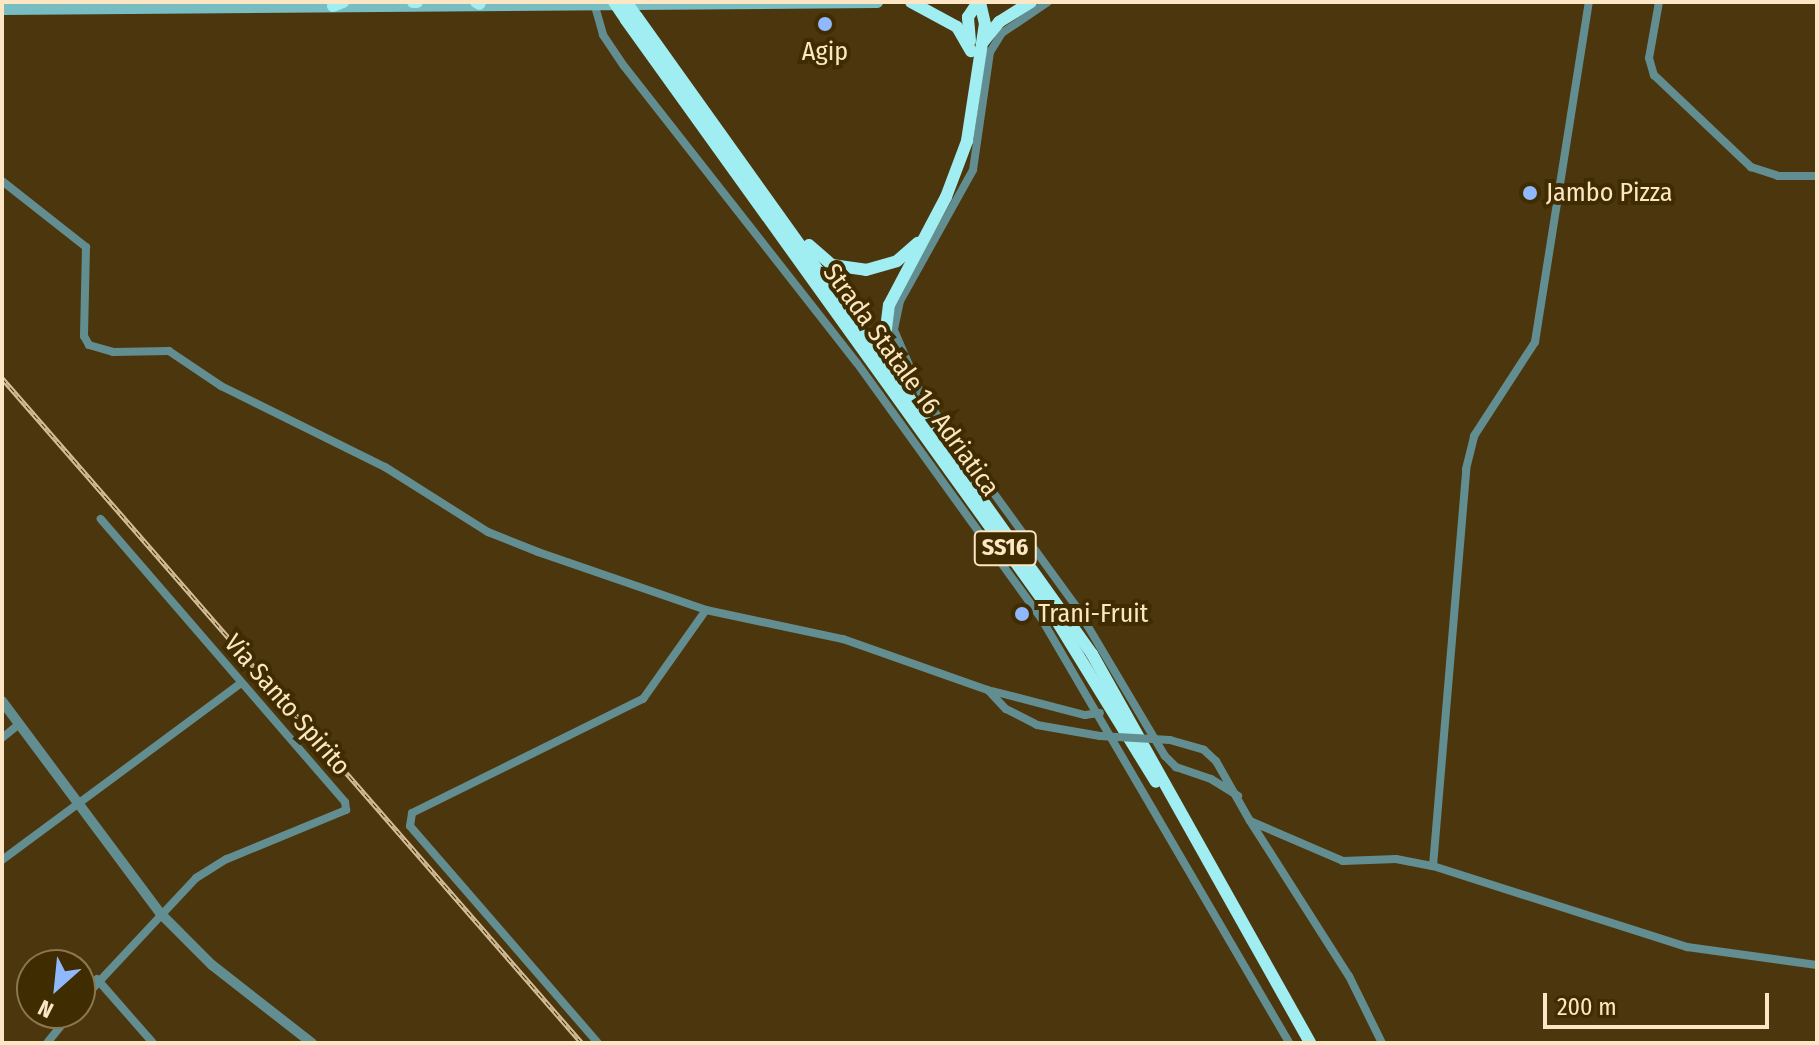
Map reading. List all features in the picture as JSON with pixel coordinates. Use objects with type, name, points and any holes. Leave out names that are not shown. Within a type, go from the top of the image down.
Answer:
[{"type":"highway","name":"Strada Statale 16 Adriatica","points":[[614,2],[632,19],[737,158],[1092,654],[1310,1043]]},
{"type":"highway","name":"Strada Statale 16 Adriatica","points":[[626,2],[632,19],[1078,652],[1303,1043]]},
{"type":"highway","name":"SS16","points":[[911,2],[957,27],[976,48]]},
{"type":"highway","name":"SS16","points":[[921,412],[885,337],[889,305],[926,235],[967,141],[976,72],[976,48],[968,17],[979,2]]},
{"type":"highway","points":[[976,48],[999,22],[1031,2]]},
{"type":"highway","name":"SS16","points":[[737,158],[806,242],[832,265],[849,270],[883,267],[926,235]]},
{"type":"main road","points":[[4,7],[877,2]]},
{"type":"street","points":[[1048,2],[1002,33],[990,52],[979,151],[900,301],[896,339],[921,393],[1077,608],[1165,756],[1176,767],[1211,779],[1238,796]]},
{"type":"street","points":[[1433,866],[1466,469],[1474,436],[1535,342],[1589,2]]},
{"type":"street","points":[[1659,2],[1649,58],[1654,75],[1751,167],[1778,176],[1817,176]]},
{"type":"street","points":[[594,3],[603,35],[624,66],[857,363],[1041,618],[1100,713],[1289,1043]]},
{"type":"street","points":[[2,181],[86,247],[84,336],[89,345],[113,352],[169,351],[221,386],[385,467],[488,532],[706,610],[843,639],[988,690],[1085,715],[1100,713]]},
{"type":"street","name":"Via Santo Spirito","points":[[97,979],[196,878],[227,859],[346,810],[345,802],[101,519]]},
{"type":"street","points":[[598,1043],[410,826],[412,813],[643,699],[706,610]]},
{"type":"street","points":[[2,860],[241,683]]},
{"type":"street","points":[[988,690],[1006,709],[1037,725],[1100,736],[1170,740],[1204,750],[1238,796],[1250,821],[1349,976],[1382,1043]]},
{"type":"street","points":[[2,701],[161,914],[212,965],[312,1043]]},
{"type":"street","points":[[2,738],[19,724]]},
{"type":"street","points":[[1250,821],[1343,861],[1396,859],[1433,866],[1687,947],[1817,965]]},
{"type":"street","points":[[97,979],[153,1043]]},
{"type":"railway","points":[[2,378],[582,1043]]},
{"type":"place","name":"Agip","points":[[825,24]]},
{"type":"place","name":"Jambo Pizza","points":[[1530,193]]},
{"type":"place","name":"Trani-Fruit","points":[[1022,614]]}]
